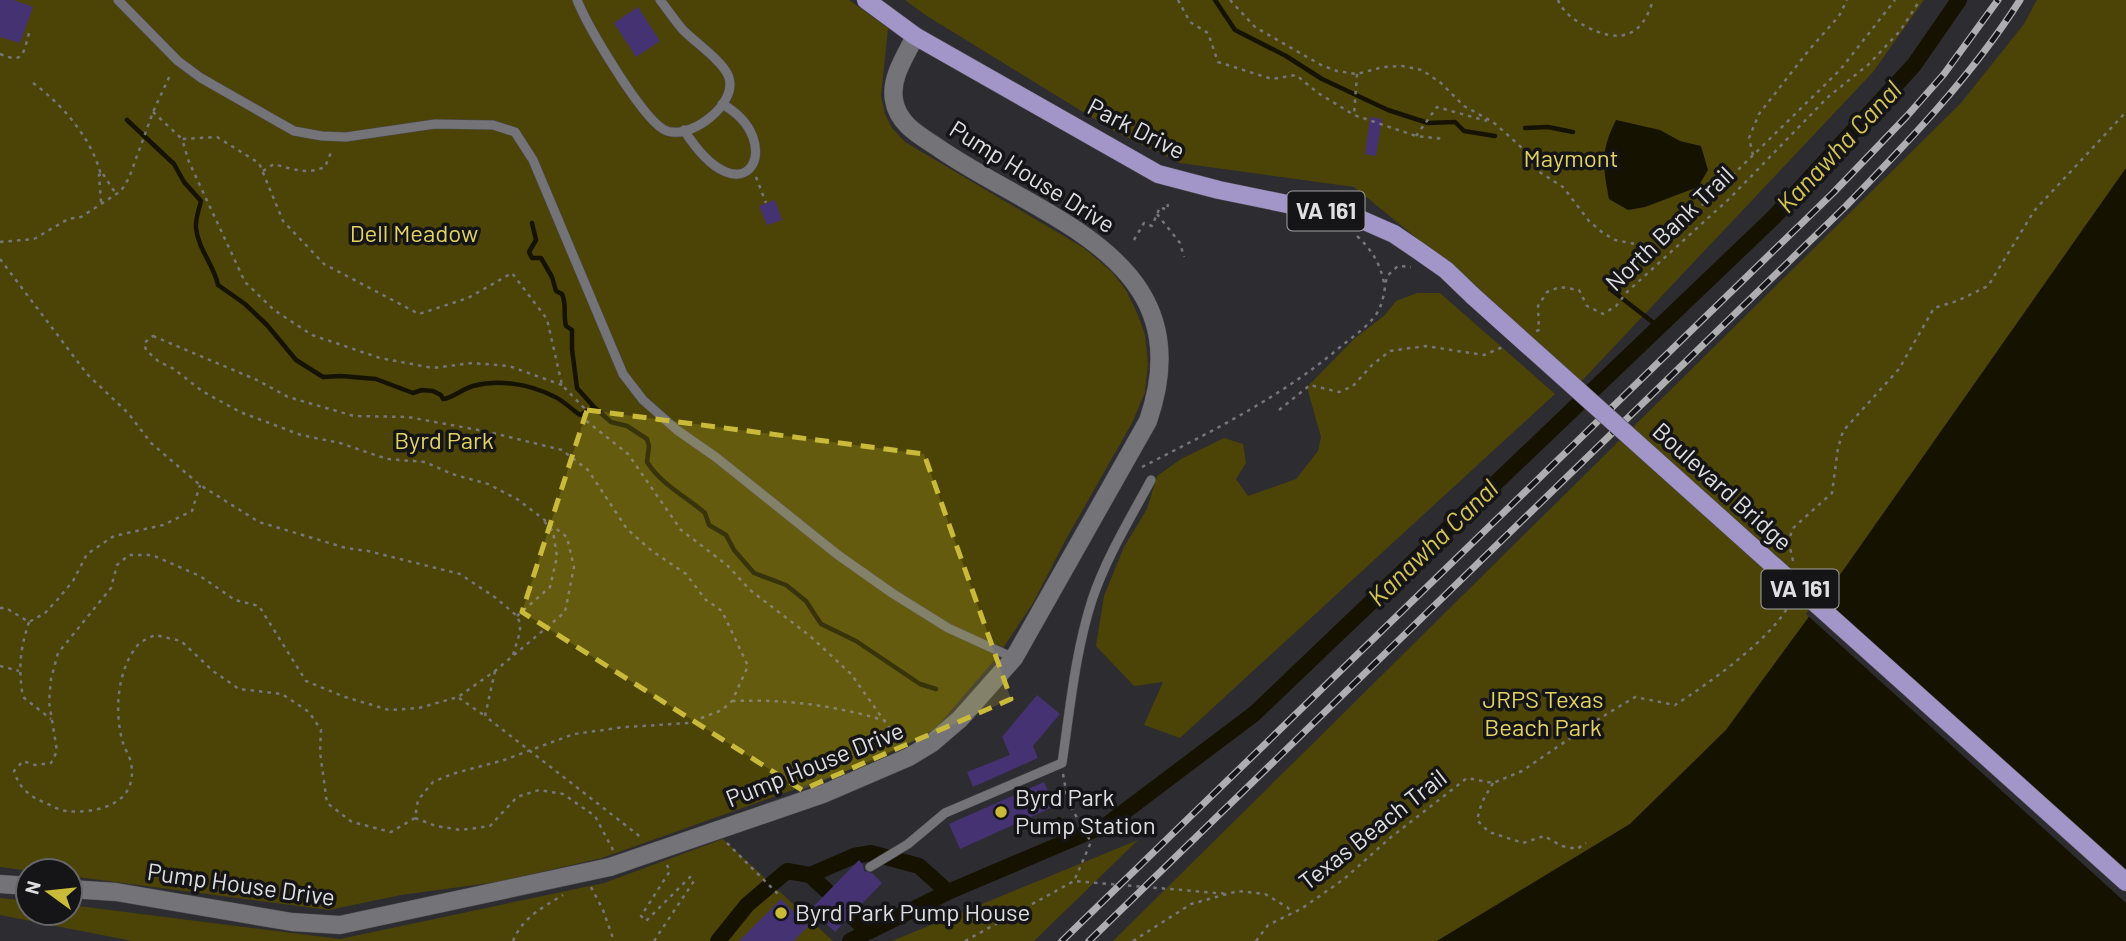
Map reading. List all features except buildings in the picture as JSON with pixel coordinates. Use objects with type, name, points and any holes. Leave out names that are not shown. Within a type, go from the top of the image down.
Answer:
[{"type":"main road","name":"Park Drive","points":[[866,0],[915,36],[1158,174],[1219,190],[1360,219],[1394,234],[1446,270],[1473,296]]},
{"type":"main road","name":"Boulevard Bridge","points":[[1473,296],[2126,882]]},
{"type":"street","name":"Pump House Drive","points":[[84,890],[116,891],[292,922],[340,925],[623,863],[661,851],[823,794],[909,757],[932,743],[960,719],[1014,659],[1148,421],[1159,381],[1157,331],[1143,294],[1115,258],[1070,227],[953,158],[908,127],[898,115],[893,86],[915,36]]},
{"type":"lane","points":[[118,0],[178,61],[201,78],[293,131],[346,137],[435,124],[465,123],[493,125],[514,132],[522,140],[533,160],[623,374],[643,400],[677,430],[838,555],[948,628],[1014,659]]},
{"type":"lane","points":[[577,0],[613,67],[655,124],[675,134],[700,125],[719,111],[731,87],[723,66],[681,27],[660,0]]},
{"type":"lane","points":[[684,130],[700,154],[720,169],[739,175],[749,172],[755,163],[756,150],[749,128],[733,110],[722,104]]},
{"type":"lane","points":[[870,867],[908,844],[945,813],[1062,763],[1079,648],[1093,598],[1111,554],[1151,480]]},
{"type":"path","points":[[1178,0],[1190,22],[1208,33],[1218,62],[1272,79],[1296,75],[1318,93],[1354,115],[1416,136],[1445,139]]},
{"type":"path","points":[[1230,0],[1255,27],[1321,65],[1337,71],[1357,74],[1383,67],[1402,66],[1422,70],[1441,83],[1464,106],[1493,122],[1521,148],[1538,171],[1563,187],[1589,221],[1615,240],[1630,245],[1650,244],[1670,234],[1840,70],[1895,0]]},
{"type":"path","points":[[1558,0],[1574,20],[1595,31],[1616,37],[1633,32],[1648,16],[1653,0]]},
{"type":"path","points":[[1753,155],[1749,138],[1759,114],[1839,16],[1847,0]]},
{"type":"path","name":"North Bank Trail","points":[[1530,335],[1539,330],[1538,306],[1547,292],[1560,287],[1579,290],[1587,306],[1604,314],[1616,306],[1627,292],[1730,198],[1828,97],[1869,64],[1900,31],[1920,0]]},
{"type":"path","points":[[0,54],[13,59],[19,58],[23,54],[29,33]]},
{"type":"path","points":[[0,242],[34,239],[68,219],[81,217],[116,194],[129,178],[161,91],[178,61]]},
{"type":"path","points":[[1354,115],[1357,74]]},
{"type":"path","points":[[33,83],[61,108],[97,159],[101,175],[101,204]]},
{"type":"path","points":[[1416,136],[1437,107],[1493,122]]},
{"type":"path","points":[[153,112],[182,139],[188,162],[245,282],[274,310],[312,335],[393,360],[433,368],[472,363],[509,366],[562,385],[584,408],[584,419],[628,454],[681,530],[727,565],[750,590],[810,636],[851,674],[909,757]]},
{"type":"path","points":[[1795,572],[1789,543],[1793,529],[1832,493],[1843,431],[1899,369],[1934,308],[1957,301],[1987,286],[2034,211],[2126,112]]},
{"type":"path","points":[[182,139],[217,137],[260,163],[283,221],[324,264],[419,314],[468,298],[512,273],[547,319],[562,385]]},
{"type":"path","points":[[262,171],[274,164],[301,172],[315,171],[325,167],[330,156]]},
{"type":"path","points":[[752,167],[766,204]]},
{"type":"path","points":[[101,175],[103,174],[116,194]]},
{"type":"path","points":[[1134,240],[1144,223],[1152,226],[1160,207],[1167,210],[1168,204]]},
{"type":"path","points":[[1157,214],[1180,243],[1184,257]]},
{"type":"path","points":[[1356,236],[1374,254],[1385,287]]},
{"type":"path","points":[[0,259],[87,374],[128,413],[151,443],[201,485],[260,522],[346,548],[460,574],[517,616],[520,632],[513,655]]},
{"type":"path","points":[[1138,469],[1223,425],[1336,351],[1376,315],[1384,301],[1387,276],[1398,266],[1416,267]]},
{"type":"path","points":[[153,335],[257,380],[288,397],[354,416],[408,417],[489,432],[562,450],[588,470],[627,529],[685,575],[706,600],[722,611],[748,666],[732,701],[722,710],[689,723],[625,727],[574,734],[531,751],[452,774],[433,782],[418,800],[415,818],[391,832],[352,822],[327,803],[320,752],[321,730],[309,712],[282,694],[239,689],[212,671],[181,641],[155,635],[138,644],[125,667],[118,700],[122,741],[131,764],[130,786],[118,801],[102,809],[64,811],[35,799],[18,783],[14,771],[23,761],[35,765],[51,763],[57,751],[49,702],[51,679],[58,653],[111,588],[117,565],[129,555],[152,555],[200,576],[235,600],[259,606],[306,681],[345,697],[389,710],[419,708],[458,697],[495,671],[565,612],[574,567],[567,537],[517,499],[488,484],[452,474],[425,462],[387,459],[340,443],[301,435],[240,412],[202,391],[174,369],[158,361],[146,349],[144,342],[153,335]]},
{"type":"path","points":[[1304,374],[1310,385],[1339,392],[1353,386],[1371,365],[1390,351],[1425,346],[1484,355],[1510,344]]},
{"type":"path","points":[[1279,410],[1310,385]]},
{"type":"path","points":[[51,719],[23,697],[19,671],[20,647],[29,622],[45,613],[73,581],[87,554],[114,537],[163,525],[192,510],[201,485]]},
{"type":"path","points":[[517,616],[550,587],[557,557],[553,531],[536,512]]},
{"type":"path","name":"Texas Beach Trail","points":[[1256,941],[1268,925],[1293,914],[1344,879],[1390,838],[1468,778],[1493,783],[1522,771],[1635,697],[1675,705],[1707,685],[1758,642],[1793,597]]},
{"type":"path","points":[[0,608],[6,608],[29,622]]},
{"type":"path","points":[[0,666],[19,671]]},
{"type":"path","points":[[485,716],[495,671]]},
{"type":"path","points":[[458,697],[614,818],[661,851],[670,871],[641,916],[646,921],[690,877],[694,881],[654,941]]},
{"type":"path","points":[[732,701],[779,700],[823,705],[886,721]]},
{"type":"path","points":[[1062,763],[1068,802],[1091,842],[1074,881]]},
{"type":"path","points":[[1493,783],[1482,802],[1477,820],[1489,832],[1523,843],[1544,836],[1562,846],[1577,849],[1586,843]]},
{"type":"path","points":[[415,818],[436,827],[461,830],[490,826],[517,797],[539,790],[562,794],[595,816],[613,851],[623,863]]},
{"type":"path","points":[[727,845],[779,895]]},
{"type":"path","points":[[583,872],[603,911],[614,941]]},
{"type":"path","points":[[965,941],[1074,881],[1229,894]]},
{"type":"path","points":[[513,941],[525,920],[570,891]]},
{"type":"path","name":"Texas Beach Trail","points":[[1133,941],[1191,904],[1238,891],[1265,894],[1287,907],[1293,914]]},
{"type":"highlighted area","points":[[587,410],[924,454],[1011,699],[802,790],[522,612]]},
{"type":"green space","name":"Byrd Park","points":[[0,0],[849,0],[888,28],[881,96],[892,128],[905,142],[1084,248],[1112,272],[1126,290],[1145,335],[1148,364],[1145,392],[1132,423],[1033,603],[997,657],[936,728],[877,760],[602,858],[497,882],[401,895],[329,910],[84,878],[84,857],[14,857],[14,869],[0,867]]},
{"type":"green space","name":"Maymont","points":[[905,0],[1924,0],[1873,72],[1576,387],[1457,271],[1354,187],[1180,163],[1114,131]]},
{"type":"green space","name":"JRPS Texas Beach Park","points":[[2037,0],[2126,0],[2126,168],[1847,565],[1726,730],[1630,824],[1437,941],[1113,941],[1961,103],[2024,24]]},
{"type":"green space","points":[[1417,293],[1440,293],[1555,394],[1180,738],[1144,725],[1163,682],[1134,686],[1096,646],[1104,596],[1124,547],[1147,509],[1157,476],[1181,459],[1224,438],[1243,444],[1246,463],[1236,479],[1248,496],[1296,479],[1318,451],[1321,437],[1307,387],[1354,339],[1385,315],[1396,301]]},
{"type":"green space","points":[[723,839],[833,941],[132,941],[61,927],[84,927],[84,907],[340,939],[604,883]]},
{"type":"green space","points":[[1138,840],[1034,941],[892,941]]},
{"type":"green space","points":[[0,898],[14,900],[14,918],[0,915]]},
{"type":"shaded area","points":[[1616,120],[1660,130],[1680,141],[1701,146],[1708,170],[1698,187],[1645,207],[1628,210],[1609,199],[1604,159],[1607,141]]},
{"type":"shaded area","points":[[2126,168],[2126,941],[1437,941],[1630,824],[1726,730],[1847,565]]},
{"type":"pier","points":[[1820,596],[2126,873],[2126,903],[1806,614]]},
{"type":"waterway","points":[[1215,0],[1235,30],[1286,56],[1322,79],[1388,110],[1428,123],[1455,122],[1464,131],[1495,136]]},
{"type":"waterway","name":"Kanawha Canal","points":[[718,941],[747,905],[787,871],[810,875],[854,856],[871,853],[919,866],[948,892],[1108,824],[1254,714],[1774,217],[1914,65],[1959,0]]},
{"type":"waterway","points":[[127,120],[174,164],[184,182],[201,201],[196,222],[197,236],[218,285],[245,304],[267,325],[296,360],[323,377],[376,379],[413,393],[433,391],[443,399],[473,386],[503,383],[544,392],[580,415],[594,407],[611,422],[627,426],[647,439],[647,462],[653,470],[705,513],[709,525],[726,535],[734,550],[754,573],[786,585],[806,601],[821,624],[856,641],[920,684],[936,689]]},
{"type":"waterway","points":[[1525,128],[1548,127],[1573,132]]},
{"type":"waterway","points":[[532,223],[536,240],[529,252],[532,258],[541,258],[552,277],[556,291],[562,294],[566,326],[572,330],[577,388],[594,407]]},
{"type":"waterway","points":[[1610,289],[1659,327]]},
{"type":"waterway","points":[[1059,819],[1076,838]]},
{"type":"waterway","name":"Kanawha Canal","points":[[810,875],[826,890]]},
{"type":"waterway","points":[[850,941],[948,892]]},
{"type":"waterway","name":"Kanawha Canal","points":[[854,918],[868,932]]},
{"type":"railway","points":[[1062,941],[1833,193],[1944,74],[1998,0]]},
{"type":"railway","points":[[1089,941],[1846,206],[1916,133],[1960,82],[2020,0]]},
{"type":"place","name":"Byrd Park Pump Station","points":[[1001,812]]},
{"type":"place","name":"Byrd Park Pump House","points":[[781,913]]},
{"type":"park label","name":"Dell Meadow","points":[[414,234]]}]
